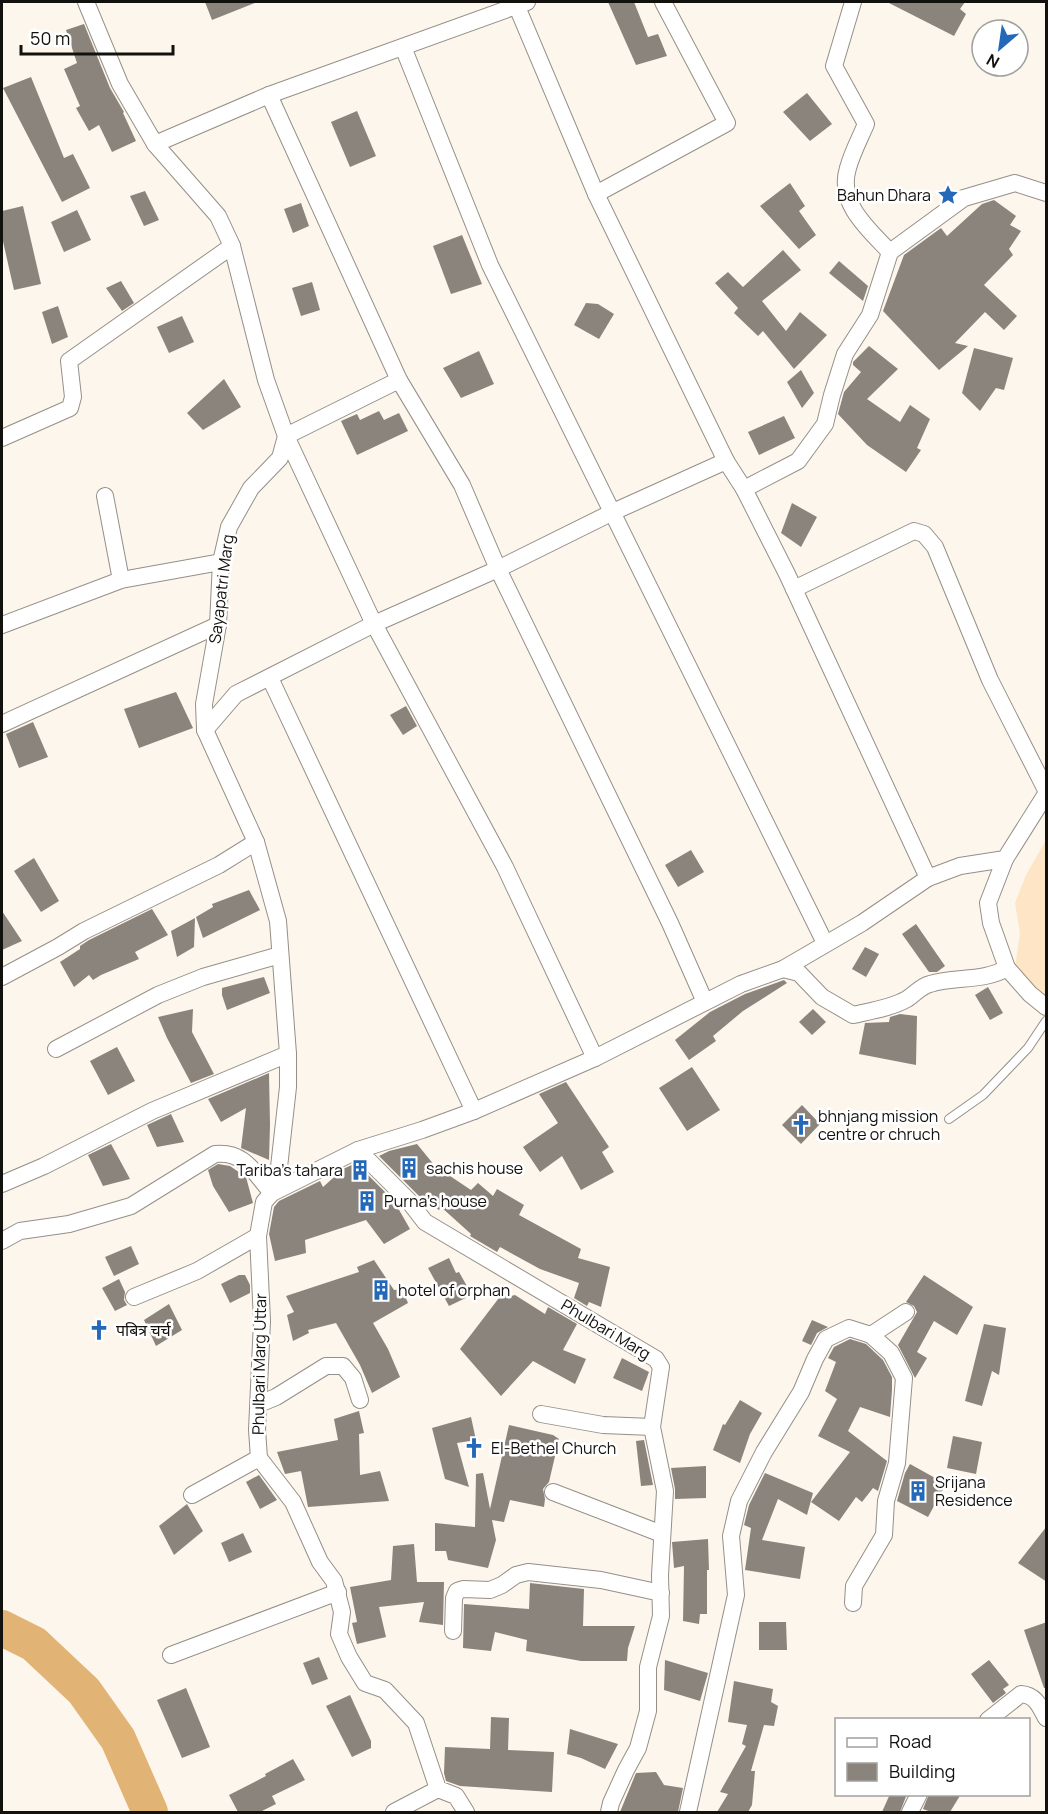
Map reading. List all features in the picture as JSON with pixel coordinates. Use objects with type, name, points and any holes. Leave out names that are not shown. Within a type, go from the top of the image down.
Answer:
[{"type":"street","points":[[86,2],[120,84],[155,144],[218,216],[232,246],[266,380],[286,436],[374,624],[505,867],[595,1058]]},
{"type":"street","points":[[596,194],[727,123],[663,2]]},
{"type":"street","points":[[853,2],[834,66],[866,124],[847,170],[845,194],[860,220],[890,252]]},
{"type":"street","points":[[155,144],[269,95],[520,3],[596,194],[726,461],[744,489],[794,589],[928,878]]},
{"type":"street","points":[[403,47],[490,265],[825,943]]},
{"type":"street","points":[[269,95],[399,380],[462,484],[498,569],[670,923],[705,1002]]},
{"type":"street","points":[[744,489],[798,462],[825,424],[845,354],[870,315],[890,252],[964,198],[1015,183],[1047,193]]},
{"type":"street","points":[[2,438],[70,408],[73,397],[69,361],[232,246]]},
{"type":"street","points":[[286,436],[399,380]]},
{"type":"street","name":"Sayapatri Marg","points":[[268,1197],[278,1176],[288,1087],[288,1054],[278,921],[256,842],[205,730],[204,704],[218,625],[221,562],[229,527],[251,488],[280,458],[286,436]]},
{"type":"street","points":[[205,730],[236,694],[374,624],[498,569],[613,512],[726,461]]},
{"type":"street","points":[[105,496],[121,580]]},
{"type":"street","points":[[794,589],[914,531],[924,534],[934,547],[990,680],[1047,790]]},
{"type":"street","points":[[2,625],[121,580],[221,562]]},
{"type":"street","points":[[2,724],[218,625]]},
{"type":"street","points":[[270,678],[474,1111]]},
{"type":"street","points":[[1047,794],[1005,859],[988,903],[991,922],[1007,968],[1030,994],[1047,1007]]},
{"type":"street","points":[[2,977],[84,931],[219,865],[256,842]]},
{"type":"street","points":[[2,1241],[20,1231],[69,1224],[131,1206],[215,1154],[228,1153],[240,1157],[268,1197],[358,1150],[474,1111],[595,1058],[741,984],[783,969],[862,923],[928,878],[960,866],[1005,859]]},
{"type":"street","points":[[56,1049],[158,994],[203,977],[280,955]]},
{"type":"street","points":[[783,969],[799,973],[822,997],[853,1015],[906,1000],[927,984],[951,978],[976,978],[998,973],[1007,968]]},
{"type":"street","points":[[2,1184],[44,1166],[152,1111],[288,1054]]},
{"type":"street","name":"Phulbari Marg","points":[[358,1150],[408,1200],[425,1222],[656,1359],[661,1367],[652,1427],[665,1491],[660,1616],[648,1667],[648,1711],[638,1748],[611,1803],[609,1812]]},
{"type":"street","name":"Phulbari Marg Uttar","points":[[268,1197],[258,1236],[262,1321],[257,1430],[259,1458],[293,1502],[320,1562],[334,1581],[342,1612],[339,1634],[349,1657],[365,1683],[385,1690],[416,1723],[438,1789]]},
{"type":"street","points":[[134,1297],[197,1271],[258,1236]]},
{"type":"street","points":[[871,1335],[906,1312]]},
{"type":"street","points":[[688,1812],[736,1595],[731,1536],[739,1501],[764,1452],[801,1392],[826,1339],[849,1328],[871,1335],[891,1353],[904,1378],[897,1463],[886,1501],[884,1535],[854,1586],[853,1603]]},
{"type":"street","points":[[259,1404],[276,1397],[326,1366],[343,1366],[353,1378],[360,1400]]},
{"type":"street","points":[[540,1414],[603,1425],[652,1427]]},
{"type":"street","points":[[192,1495],[259,1458]]},
{"type":"street","points":[[553,1492],[662,1534]]},
{"type":"street","points":[[453,1631],[454,1598],[457,1591],[463,1589],[490,1590],[516,1575],[528,1572],[601,1580],[660,1593]]},
{"type":"street","points":[[171,1655],[338,1592]]},
{"type":"street","points":[[989,1718],[1021,1694],[1035,1698],[1047,1718]]},
{"type":"street","points":[[394,1812],[438,1789],[456,1796],[466,1812]]},
{"type":"street","points":[[910,1812],[918,1796]]},
{"type":"lane","points":[[949,1119],[983,1095],[1028,1048],[1047,1021]]},
{"type":"shaded area","points":[[1046,840],[1046,997],[1015,967],[1020,933],[1015,903],[1026,875]]},
{"type":"building","points":[[205,2],[257,2],[212,20]]},
{"type":"building","points":[[608,2],[634,2],[648,37],[658,34],[667,56],[636,65]]},
{"type":"building","points":[[887,2],[965,2],[960,9],[966,14],[954,36]]},
{"type":"building","points":[[84,24],[110,88],[124,112],[136,141],[112,152],[99,125],[89,131],[76,108],[80,106],[64,69],[77,63],[66,30]]},
{"type":"building","points":[[31,77],[64,158],[73,154],[90,188],[62,202],[3,88]]},
{"type":"building","points":[[807,93],[832,124],[810,141],[783,112]]},
{"type":"building","points":[[357,111],[376,156],[350,167],[331,122]]},
{"type":"building","points":[[790,183],[805,206],[799,211],[816,235],[799,249],[760,206]]},
{"type":"building","points":[[145,191],[159,220],[144,226],[130,196]]},
{"type":"building","points":[[994,200],[1016,216],[1010,225],[1021,231],[1009,249],[1013,255],[984,285],[1017,316],[1004,330],[985,312],[955,343],[968,346],[939,370],[883,311],[904,255],[941,228],[947,236],[982,204]]},
{"type":"building","points":[[301,203],[309,226],[293,233],[284,209]]},
{"type":"building","points":[[23,206],[41,284],[14,290],[2,237],[2,211]]},
{"type":"building","points":[[77,210],[91,240],[64,252],[51,222]]},
{"type":"building","points":[[462,235],[482,284],[451,294],[433,246]]},
{"type":"building","points":[[783,250],[801,270],[762,301],[786,331],[800,312],[827,335],[794,369],[763,331],[758,336],[734,313],[738,308],[715,283],[728,272],[743,287]]},
{"type":"building","points":[[839,261],[868,286],[863,301],[829,273]]},
{"type":"building","points":[[121,281],[134,303],[122,311],[106,288]]},
{"type":"building","points":[[312,282],[320,310],[301,316],[292,288]]},
{"type":"building","points":[[586,303],[598,304],[614,314],[599,339],[574,325]]},
{"type":"building","points":[[58,306],[68,337],[52,344],[42,312]]},
{"type":"building","points":[[182,316],[194,342],[169,353],[157,327]]},
{"type":"building","points":[[869,346],[898,369],[867,399],[900,422],[910,405],[930,419],[917,448],[921,450],[906,472],[867,445],[838,414],[844,392],[861,372],[853,365],[853,362]]},
{"type":"building","points":[[974,348],[1013,358],[1004,390],[996,388],[980,411],[962,393]]},
{"type":"building","points":[[479,351],[494,384],[461,398],[443,368]]},
{"type":"building","points":[[801,370],[814,393],[802,408],[787,382]]},
{"type":"building","points":[[224,379],[241,407],[203,430],[187,413]]},
{"type":"building","points":[[379,411],[384,420],[399,413],[408,431],[357,455],[341,421],[357,414],[360,420]]},
{"type":"building","points":[[784,416],[795,438],[759,455],[748,432]]},
{"type":"building","points":[[792,503],[817,517],[801,547],[781,533]]},
{"type":"building","points":[[176,692],[193,728],[139,748],[124,709]]},
{"type":"building","points":[[406,706],[417,726],[403,735],[390,715]]},
{"type":"building","points":[[33,722],[48,757],[19,768],[6,734]]},
{"type":"building","points":[[691,850],[704,872],[678,887],[665,865]]},
{"type":"building","points":[[34,858],[59,901],[41,912],[14,871]]},
{"type":"building","points":[[249,890],[260,910],[203,938],[196,917],[213,907],[212,904]]},
{"type":"building","points":[[152,909],[168,935],[135,952],[139,959],[93,980],[89,975],[74,987],[60,962],[89,940]]},
{"type":"building","points":[[2,911],[22,941],[2,950]]},
{"type":"building","points":[[195,918],[194,947],[177,957],[171,931]]},
{"type":"building","points":[[916,924],[945,966],[937,972],[929,972],[902,934]]},
{"type":"building","points":[[865,947],[879,954],[866,977],[852,969]]},
{"type":"building","points":[[264,977],[270,993],[227,1010],[222,988]]},
{"type":"building","points":[[784,980],[787,983],[743,1011],[713,1036],[716,1041],[689,1060],[675,1040],[710,1012],[745,994]]},
{"type":"building","points":[[988,987],[1003,1013],[990,1020],[975,995]]},
{"type":"building","points":[[193,1009],[192,1032],[214,1074],[191,1083],[158,1017]]},
{"type":"building","points":[[813,1009],[826,1022],[812,1035],[799,1022]]},
{"type":"building","points":[[900,1014],[917,1016],[916,1065],[859,1054],[865,1023],[889,1022],[890,1017]]},
{"type":"building","points":[[117,1047],[135,1081],[108,1095],[90,1061]]},
{"type":"building","points":[[692,1067],[720,1110],[687,1131],[659,1088]]},
{"type":"building","points":[[269,1073],[269,1160],[241,1148],[246,1108],[221,1122],[208,1099]]},
{"type":"building","points":[[566,1082],[609,1147],[602,1152],[614,1172],[581,1190],[562,1156],[540,1172],[523,1147],[558,1123],[539,1094]]},
{"type":"building","name":"bhnjang mission centre or chruch","points":[[802,1105],[820,1124],[801,1144],[782,1125]]},
{"type":"building","points":[[171,1114],[184,1142],[157,1147],[147,1125]]},
{"type":"building","points":[[111,1144],[130,1179],[103,1186],[88,1155]]},
{"type":"building","points":[[417,1144],[435,1166],[471,1190],[478,1183],[493,1196],[497,1189],[524,1205],[519,1215],[581,1249],[578,1258],[610,1267],[601,1307],[589,1302],[587,1306],[574,1298],[579,1283],[540,1269],[500,1247],[497,1252],[470,1236],[471,1234],[441,1207],[439,1210],[418,1195],[379,1156]]},
{"type":"building","points":[[356,1163],[394,1201],[410,1229],[384,1244],[366,1220],[305,1240],[306,1253],[275,1261],[269,1234],[274,1207],[279,1201],[320,1181],[323,1187],[343,1169]]},
{"type":"building","points":[[218,1164],[230,1166],[246,1177],[253,1203],[229,1212],[213,1186],[208,1170]]},
{"type":"building","points":[[131,1246],[139,1264],[114,1276],[105,1257]]},
{"type":"building","points":[[449,1258],[456,1273],[459,1272],[472,1295],[449,1306],[428,1268]]},
{"type":"building","points":[[374,1260],[394,1290],[402,1289],[408,1303],[373,1323],[400,1377],[372,1393],[360,1365],[336,1323],[308,1330],[309,1333],[293,1341],[287,1315],[294,1312],[286,1296],[359,1272],[357,1267]]},
{"type":"building","points":[[239,1275],[245,1275],[250,1285],[250,1293],[230,1303],[221,1284]]},
{"type":"building","points":[[924,1275],[973,1307],[957,1335],[934,1321],[917,1352],[927,1358],[915,1378],[898,1345],[917,1312],[914,1306],[906,1302]]},
{"type":"building","points":[[119,1279],[125,1292],[124,1300],[127,1305],[115,1311],[102,1288]]},
{"type":"building","points":[[505,1290],[511,1296],[515,1295],[545,1314],[548,1307],[577,1324],[563,1350],[586,1359],[575,1384],[533,1361],[501,1396],[460,1349]]},
{"type":"building","points":[[169,1304],[182,1330],[156,1346],[144,1320]]},
{"type":"building","points":[[812,1320],[828,1327],[817,1333],[811,1345],[802,1341]]},
{"type":"building","points":[[984,1324],[1006,1328],[999,1375],[992,1371],[982,1406],[965,1401]]},
{"type":"building","points":[[850,1339],[866,1344],[883,1360],[892,1377],[892,1390],[890,1417],[860,1407],[848,1431],[887,1461],[878,1491],[873,1488],[862,1502],[856,1497],[839,1521],[811,1502],[850,1452],[818,1436],[837,1399],[825,1391],[836,1362],[828,1358],[834,1347]]},
{"type":"building","points":[[622,1358],[649,1372],[642,1391],[613,1378]]},
{"type":"building","points":[[740,1400],[762,1413],[750,1434],[740,1463],[713,1450],[723,1424],[725,1425]]},
{"type":"building","points":[[359,1411],[364,1433],[359,1434],[360,1475],[380,1471],[389,1501],[308,1507],[301,1471],[285,1474],[277,1452],[338,1440],[334,1419]]},
{"type":"building","points":[[471,1417],[476,1440],[457,1443],[469,1487],[445,1479],[432,1428]]},
{"type":"building","points":[[509,1425],[553,1435],[559,1439],[549,1482],[543,1489],[544,1507],[510,1500],[504,1522],[492,1520],[496,1540],[488,1568],[448,1560],[446,1551],[435,1551],[435,1523],[475,1527],[476,1474],[483,1473],[490,1509]]},
{"type":"building","points":[[953,1436],[982,1442],[976,1474],[947,1468]]},
{"type":"building","points":[[644,1440],[653,1485],[641,1486],[636,1441]]},
{"type":"building","name":"Srijana Residence","points":[[910,1464],[946,1484],[928,1517],[897,1501]]},
{"type":"building","points":[[706,1466],[706,1498],[675,1499],[671,1468]]},
{"type":"building","points":[[765,1473],[813,1493],[807,1515],[778,1499],[762,1540],[805,1547],[800,1579],[745,1570],[751,1528],[744,1525],[749,1505]]},
{"type":"building","points":[[259,1475],[277,1500],[260,1509],[246,1482]]},
{"type":"building","points":[[187,1504],[203,1531],[174,1555],[159,1526]]},
{"type":"building","points":[[1047,1526],[1047,1582],[1018,1563]]},
{"type":"building","points":[[243,1533],[252,1552],[229,1562],[221,1543]]},
{"type":"building","points":[[708,1539],[707,1614],[700,1614],[699,1624],[683,1621],[684,1566],[674,1568],[672,1542]]},
{"type":"building","points":[[414,1544],[417,1582],[444,1582],[443,1625],[419,1622],[424,1602],[379,1607],[386,1637],[357,1644],[352,1623],[357,1622],[350,1587],[391,1580],[393,1546]]},
{"type":"building","points":[[530,1583],[584,1589],[583,1626],[635,1626],[628,1648],[627,1661],[581,1661],[526,1651],[527,1640],[495,1632],[491,1651],[463,1648],[464,1604],[529,1609]]},
{"type":"building","points":[[759,1622],[786,1622],[787,1650],[759,1650]]},
{"type":"building","points":[[1047,1622],[1047,1688],[1044,1688],[1024,1630]]},
{"type":"building","points":[[319,1657],[328,1679],[312,1685],[303,1663]]},
{"type":"building","points":[[665,1660],[708,1673],[700,1701],[664,1690]]},
{"type":"building","points":[[989,1660],[1009,1685],[1003,1689],[1006,1693],[993,1703],[971,1674]]},
{"type":"building","points":[[734,1681],[773,1689],[771,1702],[778,1706],[774,1726],[764,1725],[751,1771],[755,1771],[752,1805],[748,1812],[717,1812],[728,1794],[720,1792],[746,1746],[742,1744],[747,1725],[728,1722]]},
{"type":"building","points":[[186,1688],[210,1747],[182,1758],[157,1700]]},
{"type":"building","points":[[350,1695],[371,1741],[371,1748],[352,1757],[326,1706]]},
{"type":"building","points":[[491,1717],[509,1718],[508,1750],[554,1752],[552,1792],[460,1786],[446,1781],[445,1747],[490,1749]]},
{"type":"building","points":[[570,1729],[618,1744],[605,1769],[567,1754]]},
{"type":"building","points":[[293,1759],[305,1780],[272,1796],[276,1804],[260,1812],[238,1812],[229,1795]]},
{"type":"building","points":[[656,1772],[664,1785],[683,1788],[678,1812],[620,1812],[636,1773]]},
{"type":"building","points":[[889,1796],[906,1796],[900,1812],[882,1812]]},
{"type":"building","points":[[928,1796],[960,1796],[950,1812],[931,1812],[923,1809]]},
{"type":"waterway","points":[[2,1628],[34,1644],[84,1691],[118,1739],[150,1812]]},
{"type":"place","name":"Bahun Dhara","points":[[948,195]]},
{"type":"place","name":"bhnjang mission centre or chruch","points":[[801,1125]]},
{"type":"place","name":"sachis house","points":[[409,1168]]},
{"type":"place","name":"Tariba's tahara","points":[[360,1170]]},
{"type":"place","name":"Purna's house","points":[[367,1201]]},
{"type":"place","name":"hotel of orphan","points":[[381,1290]]},
{"type":"place","name":"पबित्र चर्च","points":[[99,1330]]},
{"type":"place","name":"El-Bethel Church","points":[[474,1448]]},
{"type":"place","name":"Srijana Residence","points":[[918,1491]]}]
